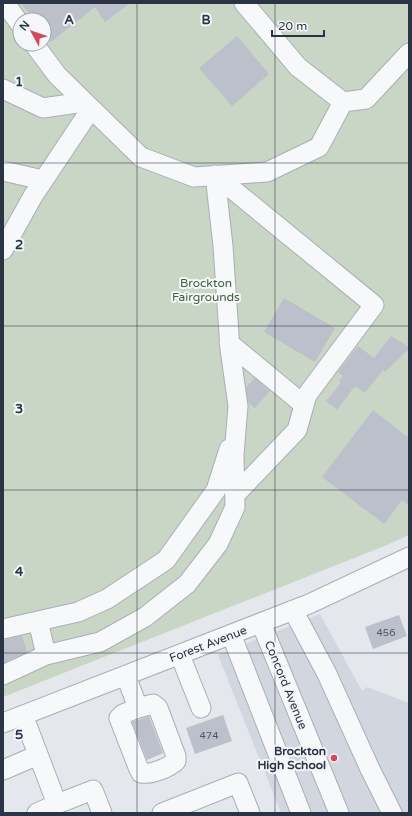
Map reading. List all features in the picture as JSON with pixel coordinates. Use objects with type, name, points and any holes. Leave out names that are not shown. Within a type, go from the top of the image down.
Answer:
[{"type":"street","points":[[5,3],[12,13]]},
{"type":"street","points":[[244,3],[298,67],[343,102],[366,99],[409,53]]},
{"type":"street","points":[[40,52],[57,75],[141,157],[194,177],[266,172],[318,147],[343,102]]},
{"type":"street","points":[[3,89],[43,108],[88,105]]},
{"type":"street","points":[[3,250],[33,196],[88,105]]},
{"type":"street","points":[[3,171],[43,180]]},
{"type":"street","points":[[3,674],[46,655],[100,642],[145,617],[187,584],[218,544],[235,507],[234,455],[238,406],[229,343],[215,176]]},
{"type":"street","points":[[215,176],[374,305],[307,395],[296,430],[235,495]]},
{"type":"street","points":[[229,343],[304,405]]},
{"type":"street","points":[[3,629],[78,612],[107,599],[166,560],[216,490],[237,422]]},
{"type":"street","name":"Forest Avenue","points":[[3,723],[293,610],[409,557]]},
{"type":"street","points":[[293,610],[327,674],[370,769],[392,813]]},
{"type":"street","points":[[38,621],[46,655]]},
{"type":"street","name":"Concord Avenue","points":[[261,623],[339,813]]},
{"type":"street","points":[[231,634],[301,813]]},
{"type":"street","points":[[180,654],[201,708]]},
{"type":"street","points":[[126,676],[138,708]]},
{"type":"street","points":[[23,715],[57,804]]},
{"type":"street","points":[[3,770],[38,755]]},
{"type":"street","points":[[162,813],[238,783],[250,813]]},
{"type":"street","points":[[37,813],[93,790],[102,813]]},
{"type":"shaded area","name":"Brockton High School","points":[[320,614],[362,691],[367,687],[409,703],[409,813],[281,813],[218,655]]},
{"type":"green space","name":"Brockton Fairgrounds","points":[[3,3],[409,3],[409,535],[3,697]]},
{"type":"building","points":[[21,3],[130,3],[105,22],[95,7],[52,41],[52,12],[28,12]]},
{"type":"building","points":[[237,36],[269,74],[232,106],[199,68]]},
{"type":"building","points":[[284,298],[335,328],[315,362],[264,332]]},
{"type":"building","points":[[391,336],[409,347],[409,349],[385,372],[383,370],[365,393],[355,386],[337,410],[326,401],[341,383],[339,381],[343,376],[338,372],[358,346],[374,358]]},
{"type":"building","points":[[255,378],[270,391],[255,408],[248,402],[246,387]]},
{"type":"building","points":[[373,410],[409,438],[409,505],[402,500],[384,524],[322,477]]},
{"type":"building","points":[[399,615],[407,636],[373,649],[365,627]]},
{"type":"building","points":[[22,636],[27,652],[3,663],[3,640]]},
{"type":"building","points":[[223,715],[232,741],[195,754],[186,728]]},
{"type":"building","points":[[149,716],[163,753],[147,760],[132,722]]},
{"type":"place","name":"Brockton High School","points":[[334,758]]}]
